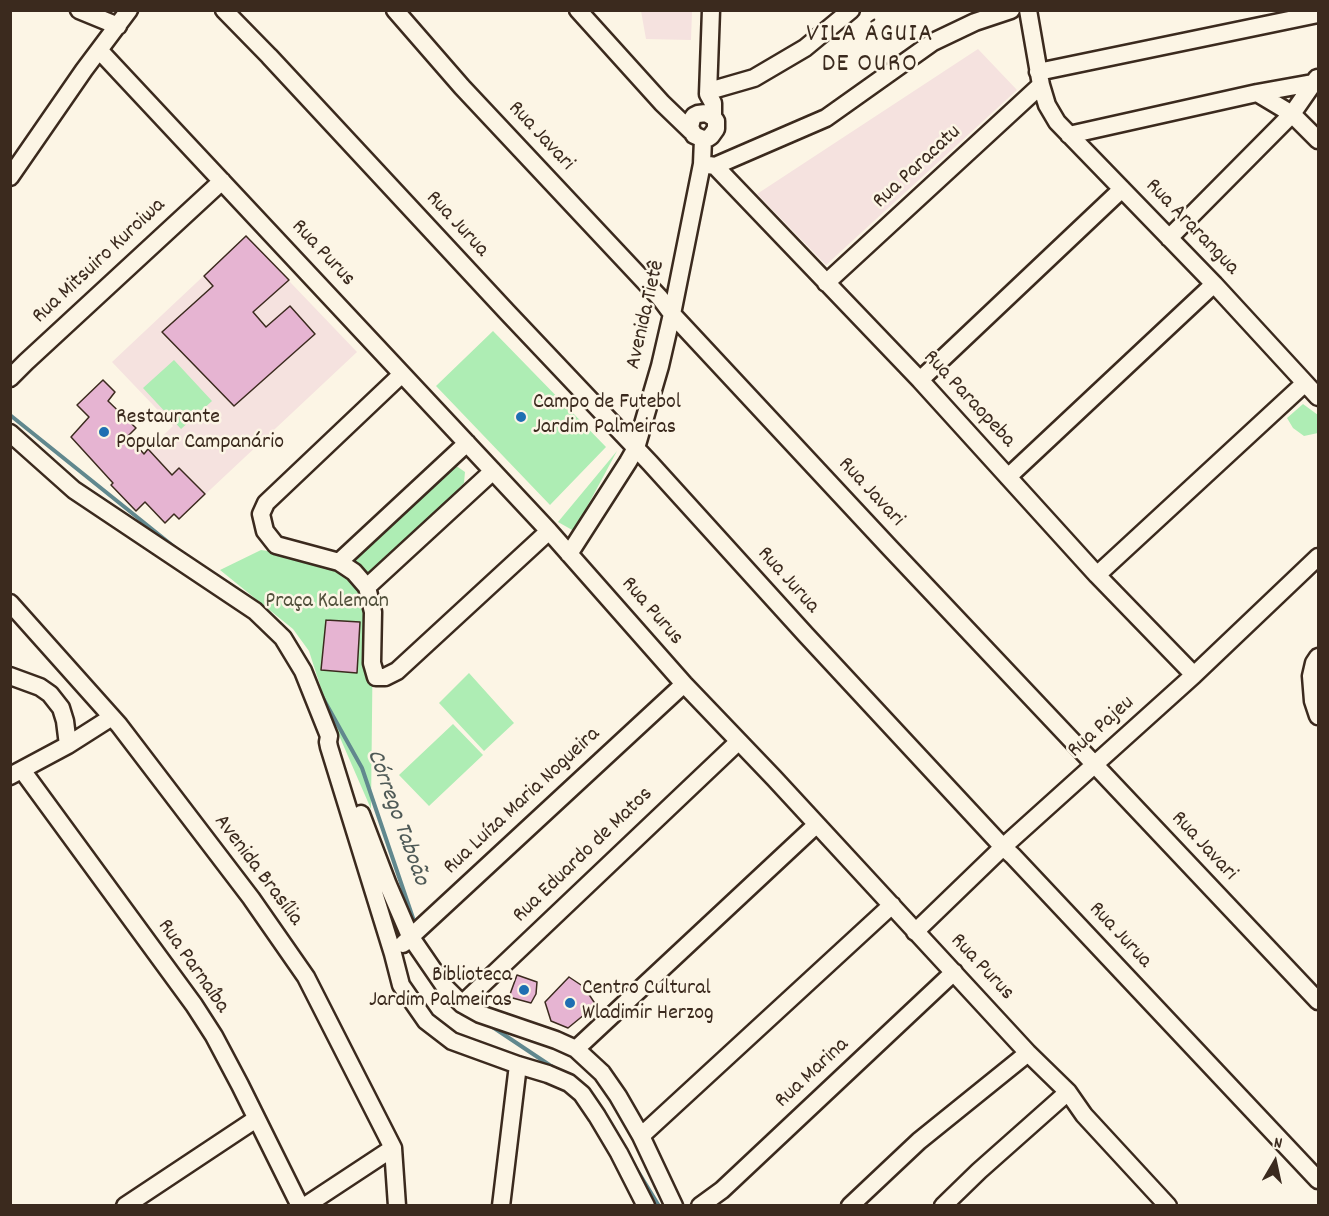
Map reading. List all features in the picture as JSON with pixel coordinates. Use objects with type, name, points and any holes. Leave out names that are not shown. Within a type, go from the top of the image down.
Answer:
[{"type":"street","points":[[79,10],[118,26]]},
{"type":"street","points":[[10,177],[129,10]]},
{"type":"street","points":[[118,26],[144,10]]},
{"type":"street","name":"Rua Jurua","points":[[224,10],[636,448],[1003,847],[1318,1180]]},
{"type":"street","name":"Rua Javari","points":[[395,10],[462,87],[660,298],[672,314],[1318,1001]]},
{"type":"street","points":[[578,10],[669,110],[697,135],[711,136],[716,129],[716,121],[705,115],[686,110],[669,110]]},
{"type":"street","points":[[705,115],[702,103],[708,93],[711,10]]},
{"type":"street","points":[[708,93],[754,78],[805,48],[851,10]]},
{"type":"street","points":[[709,165],[826,118],[933,42],[975,22],[1011,10]]},
{"type":"street","name":"Rua Ararangua","points":[[1028,10],[1039,78],[1047,105],[1057,122],[1214,284],[1318,397]]},
{"type":"street","points":[[1039,78],[1318,14]]},
{"type":"street","name":"Rua Purus","points":[[99,50],[549,531],[684,684],[1028,1053],[1068,1092],[1084,1115],[1168,1206]]},
{"type":"street","name":"Rua Paracatu","points":[[826,284],[1039,78]]},
{"type":"street","points":[[1069,135],[1317,80]]},
{"type":"street","points":[[1169,238],[1292,114],[1317,80]]},
{"type":"street","points":[[1257,93],[1292,114],[1318,140]]},
{"type":"street","points":[[697,135],[690,127],[692,119],[705,115]]},
{"type":"street","name":"Avenida Tietê","points":[[569,554],[636,448],[660,366],[709,165],[697,135]]},
{"type":"street","name":"Rua Paraopeba","points":[[709,165],[920,380],[1098,575],[1194,675]]},
{"type":"street","name":"Rua Mitsuiro Kuroiwa","points":[[10,378],[222,180]]},
{"type":"street","points":[[920,380],[1122,189]]},
{"type":"street","points":[[1008,477],[1214,284]]},
{"type":"street","points":[[402,374],[266,503],[261,514],[265,531],[276,544],[339,562],[354,572],[367,587],[373,612],[372,663],[376,677],[385,677],[397,671],[549,531]]},
{"type":"street","points":[[1098,575],[1305,383]]},
{"type":"street","points":[[10,433],[74,490],[255,611],[283,638],[303,671],[329,736],[328,747],[401,985],[426,1021],[452,1041],[548,1074],[569,1083],[582,1094],[619,1153],[646,1206]]},
{"type":"street","points":[[339,562],[467,443]]},
{"type":"street","points":[[367,587],[493,471]]},
{"type":"street","name":"Rua Pajeu","points":[[915,932],[1003,847],[1194,675],[1318,557]]},
{"type":"street","name":"Avenida Brasília","points":[[10,603],[112,717],[251,898],[306,977],[393,1148],[397,1206]]},
{"type":"street","points":[[1318,657],[1311,676],[1312,701],[1318,716]]},
{"type":"street","points":[[10,676],[40,687],[50,694],[61,708],[68,745]]},
{"type":"street","name":"Rua Luíza Maria Nogueira","points":[[393,954],[684,684]]},
{"type":"street","points":[[16,773],[68,745],[112,717]]},
{"type":"street","points":[[329,736],[335,741],[364,824],[410,936],[445,987],[462,1004],[480,1014],[576,1049],[602,1073],[641,1136],[674,1206]]},
{"type":"street","name":"Rua Eduardo de Matos","points":[[462,1004],[738,741]]},
{"type":"street","name":"Rua Parnaíba","points":[[16,773],[194,1005],[214,1036],[300,1206]]},
{"type":"street","points":[[576,1049],[816,825]]},
{"type":"street","points":[[641,1136],[892,905]]},
{"type":"street","name":"Rua Marina","points":[[700,1206],[722,1190],[954,972]]},
{"type":"street","points":[[850,1206],[919,1141],[1028,1053]]},
{"type":"street","points":[[501,1206],[518,1065]]},
{"type":"street","points":[[943,1206],[1068,1092]]},
{"type":"street","points":[[125,1206],[256,1119]]},
{"type":"street","points":[[304,1206],[393,1148]]},
{"type":"shaded area","points":[[641,11],[692,11],[691,40],[646,39]]},
{"type":"shaded area","points":[[978,49],[1017,90],[826,265],[757,194]]},
{"type":"shaded area","points":[[246,236],[357,352],[179,519],[174,514],[165,523],[145,502],[136,511],[111,485],[173,426],[112,362]]},
{"type":"green space","name":"Campo de Futebol Jardim Palmeiras","points":[[493,331],[606,447],[550,505],[436,386]]},
{"type":"green space","points":[[174,360],[212,401],[181,429],[143,388]]},
{"type":"green space","points":[[1303,404],[1318,415],[1318,433],[1304,436],[1293,428],[1287,418]]},
{"type":"green space","points":[[617,451],[574,531],[558,522]]},
{"type":"green space","name":"Praça Kaleman","points":[[455,465],[465,472],[464,483],[367,587],[373,624],[371,809],[328,710],[309,651],[293,629],[220,570],[261,550],[339,562]]},
{"type":"green space","points":[[469,673],[514,723],[484,751],[439,703]]},
{"type":"green space","points":[[453,724],[483,755],[429,806],[399,775]]},
{"type":"building","points":[[246,236],[289,280],[253,312],[266,327],[290,306],[315,334],[234,406],[162,332],[213,286],[204,276]]},
{"type":"building","points":[[103,380],[115,392],[108,401],[136,428],[128,436],[144,454],[148,449],[172,475],[179,468],[205,494],[179,519],[174,514],[165,523],[145,502],[136,511],[71,437],[89,417],[77,405]]},
{"type":"building","points":[[326,620],[360,622],[357,673],[321,670]]},
{"type":"building","name":"Biblioteca Jardim Palmeiras","points":[[517,975],[537,982],[536,994],[531,1003],[509,997]]},
{"type":"building","name":"Centro Cultural Wladimir Herzog","points":[[569,977],[584,987],[596,1005],[568,1028],[551,1021],[545,1002]]},
{"type":"waterway","name":"Córrego Taboão","points":[[10,415],[178,550]]},
{"type":"waterway","name":"Córrego Taboão","points":[[319,691],[362,768],[416,927]]},
{"type":"waterway","name":"Córrego Taboão","points":[[488,1024],[554,1068]]},
{"type":"waterway","name":"Córrego Taboão","points":[[634,1165],[659,1206]]},
{"type":"place","name":"Campo de Futebol Jardim Palmeiras","points":[[521,417]]},
{"type":"place","name":"Restaurante Popular Campanário","points":[[104,432]]},
{"type":"place","name":"Biblioteca Jardim Palmeiras","points":[[524,990]]},
{"type":"place","name":"Centro Cultural Wladimir Herzog","points":[[570,1003]]},
{"type":"district","name":"VILA ÁGUIA DE OURO","points":[[870,51]]}]
